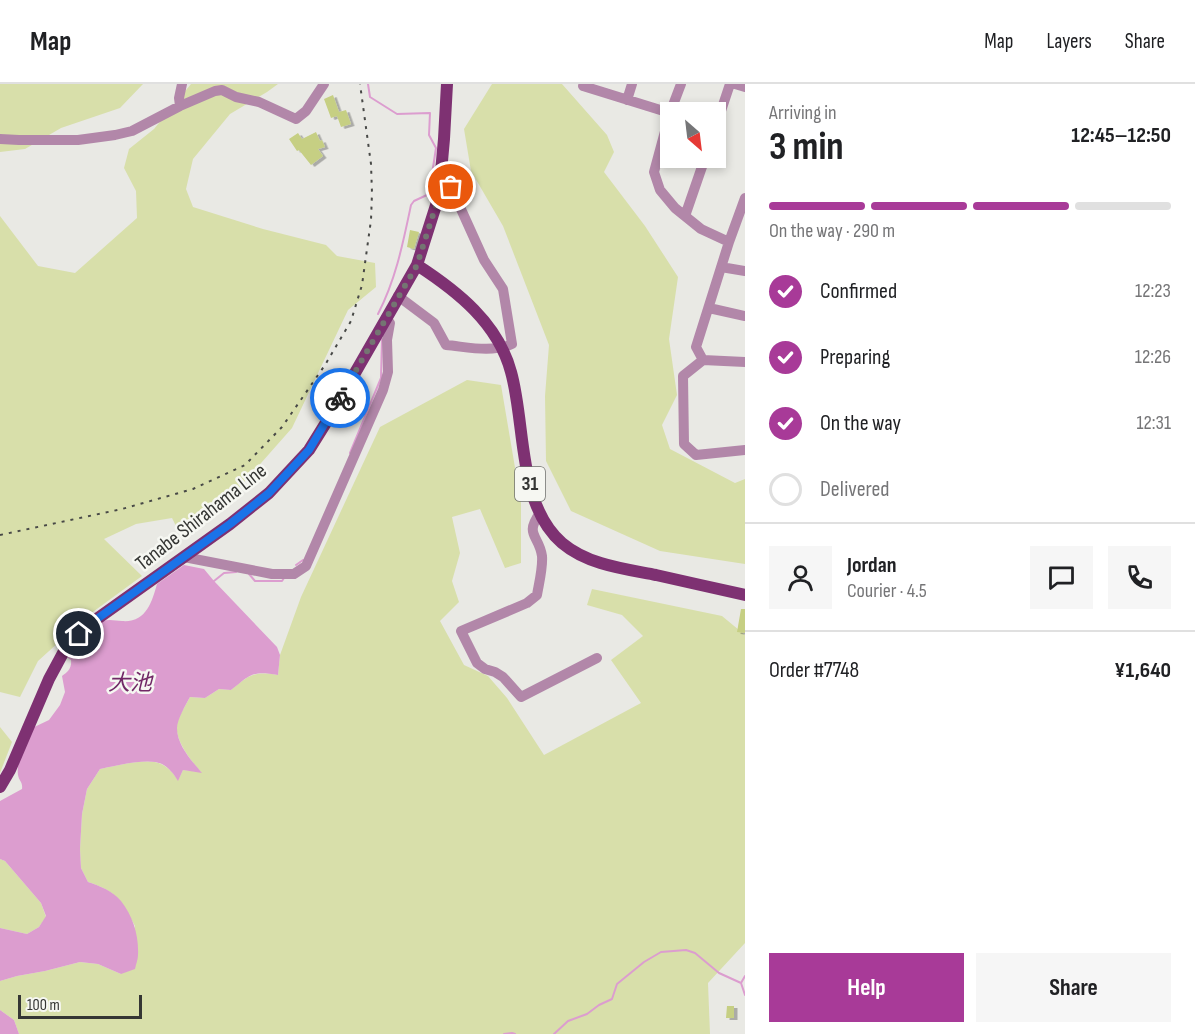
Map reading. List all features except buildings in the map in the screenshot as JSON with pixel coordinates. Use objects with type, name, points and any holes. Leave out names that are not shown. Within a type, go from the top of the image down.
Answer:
[{"type":"main road","name":"Tanabe Shirahama Line","points":[[0,787],[49,679],[63,653],[79,634],[269,493],[309,450],[417,265],[437,202],[447,84]]},
{"type":"main road","name":"31","points":[[417,265],[464,299],[487,324],[502,349],[511,372],[530,484],[540,513],[549,528],[563,543],[595,561],[745,595]]},
{"type":"street","points":[[180,106],[182,84]]},
{"type":"street","points":[[0,139],[78,140],[115,135],[132,131],[180,106],[222,90],[236,97],[259,102],[296,119],[306,111],[324,84]]},
{"type":"street","points":[[584,84],[583,86],[660,110]]},
{"type":"street","points":[[627,100],[632,84]]},
{"type":"street","points":[[674,102],[681,84]]},
{"type":"street","points":[[724,102],[730,84]]},
{"type":"street","points":[[735,84],[745,87]]},
{"type":"street","points":[[660,150],[654,172],[660,190],[675,208],[701,229],[729,242]]},
{"type":"street","points":[[685,216],[702,168]]},
{"type":"street","points":[[398,296],[434,322],[446,345],[493,350],[512,344],[503,289],[484,260],[451,187],[440,183]]},
{"type":"street","points":[[703,360],[696,347],[729,242],[741,222],[745,198]]},
{"type":"street","points":[[722,267],[745,271]]},
{"type":"street","points":[[709,308],[745,316]]},
{"type":"street","points":[[184,557],[272,574],[294,574],[306,566],[383,390],[388,372],[387,340],[390,323],[386,318]]},
{"type":"street","points":[[745,362],[703,360],[683,376],[684,444],[696,455],[745,450]]},
{"type":"street","points":[[540,513],[533,522],[532,529],[542,557],[537,595],[528,603],[460,631],[477,663],[503,677],[521,697],[597,658]]},
{"type":"green space","points":[[0,84],[143,84],[120,108],[61,128],[25,149],[0,152]]},
{"type":"green space","points":[[191,84],[278,84],[230,114],[193,159],[186,189],[193,207],[263,229],[326,245],[337,256],[375,263],[376,287],[348,310],[292,428],[216,514],[179,532],[172,518],[136,524],[104,539],[142,576],[90,614],[38,661],[20,697],[0,692],[0,216],[38,266],[75,273],[137,218],[136,191],[124,168],[129,149],[154,129]]},
{"type":"green space","points":[[492,84],[562,84],[607,135],[614,152],[604,172],[645,226],[678,277],[669,339],[677,395],[662,425],[670,449],[735,483],[745,479],[745,564],[660,551],[571,511],[546,461],[545,396],[549,345],[503,226],[471,171],[464,129]]},
{"type":"green space","points":[[467,380],[501,385],[521,503],[521,563],[505,568],[480,509],[452,517],[460,553],[452,581],[459,602],[440,621],[464,665],[488,676],[507,698],[544,755],[641,703],[611,660],[643,636],[622,615],[587,605],[592,589],[722,616],[745,635],[745,943],[708,983],[710,1034],[19,1034],[14,1020],[0,1010],[0,981],[80,962],[98,964],[121,974],[135,926],[118,898],[106,889],[88,882],[81,868],[82,814],[87,789],[100,769],[148,761],[164,765],[178,780],[183,770],[201,772],[184,750],[177,730],[179,717],[190,697],[205,698],[219,689],[231,690],[252,675],[278,675],[280,655],[301,597],[380,427]]},
{"type":"green space","points":[[0,727],[12,742],[0,773]]},
{"type":"green space","points":[[0,859],[5,861],[41,903],[46,917],[39,927],[27,934],[0,928]]},
{"type":"water","name":"大池","points":[[184,565],[204,569],[277,647],[280,655],[278,675],[262,673],[252,675],[231,690],[219,689],[205,698],[190,697],[177,728],[179,740],[185,752],[202,773],[183,770],[178,781],[162,764],[149,761],[131,763],[100,769],[87,789],[82,814],[81,868],[88,882],[114,894],[129,913],[137,941],[138,957],[135,969],[121,974],[98,964],[80,962],[0,981],[0,928],[27,934],[39,927],[46,916],[41,903],[5,861],[0,859],[0,801],[22,789],[18,777],[19,759],[28,730],[49,720],[60,705],[65,692],[62,676],[69,670],[71,663],[71,660],[65,656],[103,621],[137,619],[147,610],[157,584]]},
{"type":"water","points":[[0,1010],[14,1020],[19,1034],[0,1034]]},
{"type":"waterway","points":[[368,84],[370,97],[397,114],[430,113],[429,135],[436,148],[429,194],[414,201],[411,205],[394,274],[378,314]]},
{"type":"waterway","points":[[350,453],[381,378],[382,339]]},
{"type":"waterway","points":[[296,565],[303,560]]},
{"type":"waterway","points":[[214,581],[224,573],[236,572]]},
{"type":"waterway","points":[[249,574],[255,581],[282,581],[284,578]]},
{"type":"waterway","points":[[554,1034],[568,1021],[587,1014],[612,999],[617,984],[644,962],[661,952],[686,950],[695,953],[719,973],[741,983]]},
{"type":"waterway","points":[[745,976],[741,983],[745,995]]},
{"type":"waterway","points":[[504,1034],[515,1034]]},
{"type":"railway","points":[[0,535],[122,509],[193,489],[245,465],[282,427],[325,365],[351,321],[362,285],[371,220],[372,193],[371,164],[360,84]]},
{"type":"way so far","points":[[340,398],[417,265],[437,202],[440,183],[451,187]]},
{"type":"route","points":[[79,634],[269,493],[309,450],[340,398]]}]
